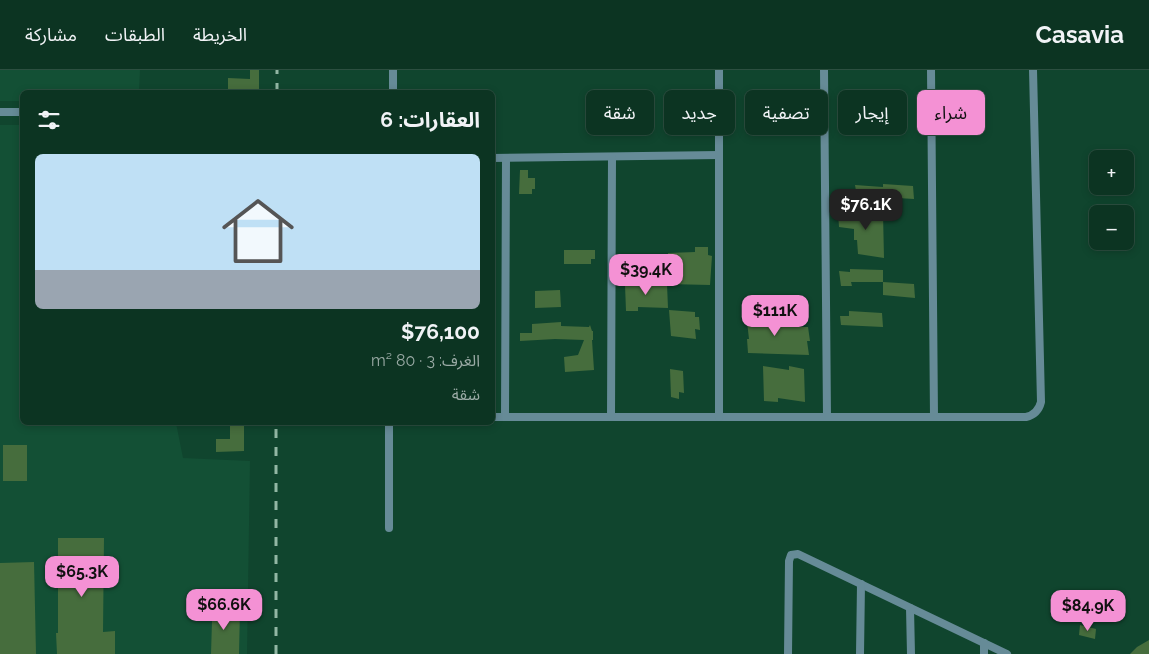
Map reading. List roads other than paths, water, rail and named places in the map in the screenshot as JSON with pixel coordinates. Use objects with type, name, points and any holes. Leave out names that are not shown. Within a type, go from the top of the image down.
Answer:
[{"type":"street","points":[[392,70],[393,90]]},
{"type":"street","points":[[719,70],[719,417]]},
{"type":"street","points":[[824,70],[827,417]]},
{"type":"street","points":[[931,70],[934,417]]},
{"type":"street","points":[[495,417],[1026,417],[1036,413],[1040,406],[1033,70]]},
{"type":"street","points":[[0,112],[20,112]]},
{"type":"street","points":[[495,158],[719,155]]},
{"type":"street","points":[[611,417],[612,157]]},
{"type":"street","points":[[505,417],[506,158]]},
{"type":"street","points":[[389,425],[389,528]]},
{"type":"street","points":[[788,654],[789,561],[791,555],[798,554],[1007,654]]},
{"type":"street","points":[[860,654],[861,584]]},
{"type":"street","points":[[910,608],[911,654]]},
{"type":"street","points":[[984,643],[984,654]]},
{"type":"railway","points":[[277,70],[277,90]]},
{"type":"railway","points":[[276,425],[276,654]]}]
